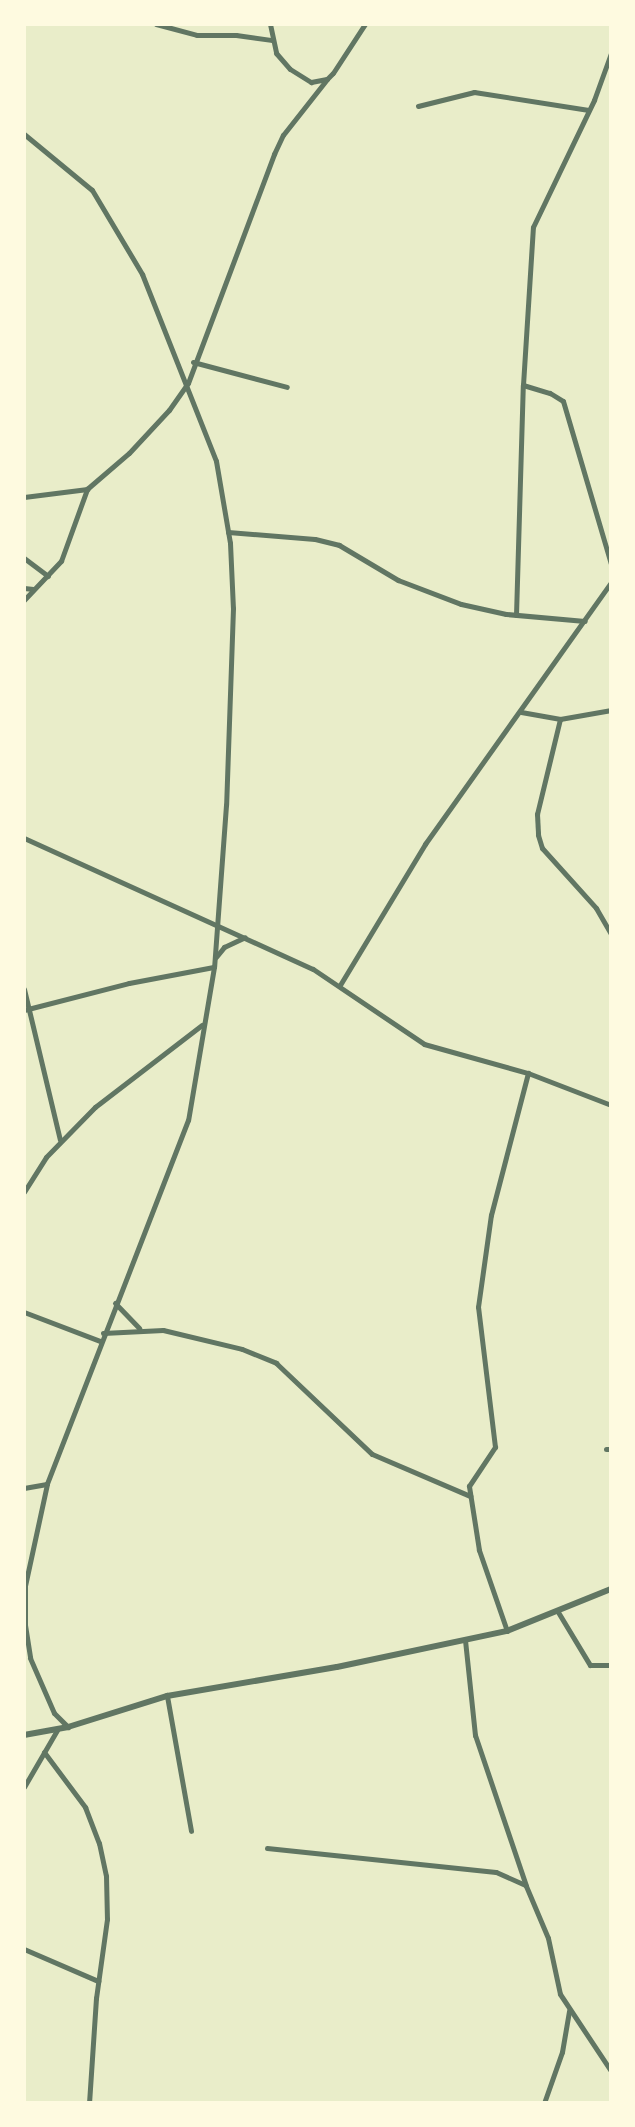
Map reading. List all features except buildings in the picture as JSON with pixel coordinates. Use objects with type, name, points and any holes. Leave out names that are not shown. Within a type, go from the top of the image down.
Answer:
[{"type":"street","points":[[156,24],[197,35],[236,35],[271,40]]},
{"type":"street","points":[[270,24],[276,53],[303,78],[311,82],[327,79]]},
{"type":"street","points":[[24,600],[61,561],[87,489],[129,453],[188,383],[193,362],[227,283],[274,154],[289,126],[365,24]]},
{"type":"street","points":[[516,615],[523,385],[533,227],[589,110],[611,53]]},
{"type":"street","points":[[418,106],[474,92],[589,110]]},
{"type":"street","points":[[25,137],[75,175],[101,203],[142,274],[188,383],[216,461],[228,532],[233,608],[226,805],[215,957],[188,1120],[102,1333],[47,1484],[24,1586],[30,1658],[54,1713],[68,1727]]},
{"type":"street","points":[[193,362],[287,387]]},
{"type":"street","points":[[523,385],[550,393],[563,401],[611,564]]},
{"type":"street","points":[[24,497],[87,489]]},
{"type":"street","points":[[228,532],[315,539],[339,545],[398,580],[461,604],[516,615],[585,621]]},
{"type":"street","points":[[24,558],[48,576]]},
{"type":"street","points":[[340,985],[425,844],[611,582]]},
{"type":"street","points":[[24,588],[33,589]]},
{"type":"street","points":[[521,712],[560,719],[611,710]]},
{"type":"street","points":[[560,719],[537,814],[538,835],[542,848],[596,908],[611,934]]},
{"type":"street","points":[[24,838],[245,937],[340,985],[414,1040],[528,1073],[611,1105]]},
{"type":"street","points":[[215,957],[224,947],[245,937]]},
{"type":"street","points":[[27,1009],[129,983],[214,967]]},
{"type":"street","points":[[24,989],[60,1140]]},
{"type":"street","points":[[24,1192],[60,1140],[110,1093],[202,1024]]},
{"type":"street","points":[[507,1631],[479,1550],[470,1496],[472,1478],[495,1447],[493,1413],[480,1339],[482,1268],[491,1215],[528,1073]]},
{"type":"street","points":[[115,1303],[139,1329]]},
{"type":"street","points":[[24,1312],[100,1341]]},
{"type":"street","points":[[102,1333],[163,1330],[224,1344],[276,1363],[372,1454],[470,1496]]},
{"type":"street","points":[[24,1488],[47,1484]]},
{"type":"street","points":[[24,1735],[68,1727],[167,1696],[507,1631],[611,1589]]},
{"type":"street","points":[[558,1612],[590,1665],[611,1665]]},
{"type":"street","points":[[465,1640],[475,1735],[526,1886],[548,1938],[553,1972],[569,2011],[600,2051],[611,2071]]},
{"type":"street","points":[[167,1696],[191,1831]]},
{"type":"street","points":[[25,1782],[57,1730]]},
{"type":"street","points":[[44,1752],[85,1807],[99,1843],[108,1903],[98,1981],[89,2103]]},
{"type":"street","points":[[267,1848],[496,1872],[526,1886]]},
{"type":"street","points":[[24,1949],[98,1981]]},
{"type":"street","points":[[544,2103],[562,2052],[569,2011]]}]
